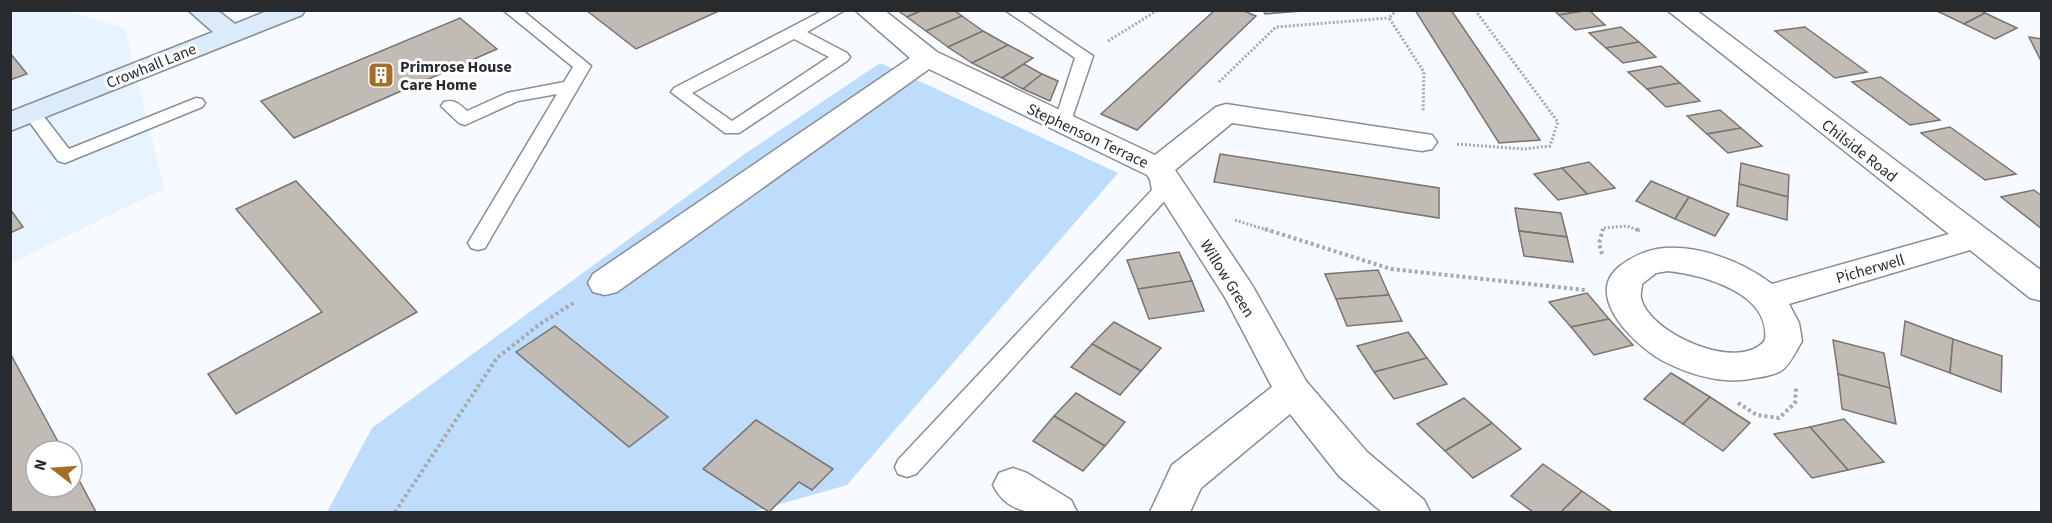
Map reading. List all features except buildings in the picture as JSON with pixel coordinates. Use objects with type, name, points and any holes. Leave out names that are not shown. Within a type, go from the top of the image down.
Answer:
[{"type":"street","points":[[200,10],[231,33]]},
{"type":"street","name":"Crowhall Lane","points":[[21,117],[293,10]]},
{"type":"street","name":"Stephenson Terrace","points":[[867,10],[927,58],[1158,168],[1226,113]]},
{"type":"street","name":"Chilside Road","points":[[1693,16],[2042,290]]},
{"type":"street","points":[[605,283],[927,58]]},
{"type":"street","points":[[1226,113],[1422,142]]},
{"type":"street","name":"Willow Green","points":[[1158,168],[1240,294],[1293,391],[1353,464],[1410,513]]},
{"type":"street","name":"Picherwell","points":[[1766,298],[1974,238]]},
{"type":"street","points":[[1668,259],[1693,261],[1720,269],[1744,281],[1766,298],[1782,323],[1784,341],[1768,361],[1747,368],[1720,367],[1674,352],[1645,332],[1630,313],[1624,295],[1625,285],[1633,271],[1646,263],[1668,259]]},
{"type":"street","points":[[1170,513],[1186,477],[1293,391]]},
{"type":"street","points":[[1013,486],[1057,513]]},
{"type":"lane","points":[[478,243],[582,66],[511,10]]},
{"type":"lane","points":[[793,32],[841,57],[732,129],[680,92],[793,32],[837,10]]},
{"type":"lane","points":[[1013,10],[1084,56],[1063,123]]},
{"type":"lane","points":[[450,106],[465,119],[513,97],[570,86]]},
{"type":"lane","points":[[21,117],[66,157],[196,103]]},
{"type":"lane","points":[[907,467],[1162,191],[1158,168]]},
{"type":"path","points":[[1084,56],[1158,10]]},
{"type":"path","points":[[1226,113],[1205,96],[1276,27],[1389,18],[1397,10]]},
{"type":"path","points":[[1389,18],[1424,72],[1422,142],[1524,149],[1550,146],[1558,122],[1475,10]]},
{"type":"path","points":[[1180,202],[1391,268],[1624,295]]},
{"type":"path","points":[[1624,295],[1606,267],[1599,243],[1603,228],[1627,226],[1647,234]]},
{"type":"path","points":[[395,513],[497,358],[540,324],[605,283]]},
{"type":"shaded area","points":[[11,11],[65,11],[125,28],[164,189],[11,263]]},
{"type":"shaded area","points":[[880,63],[1118,173],[847,485],[752,512],[327,512],[372,428],[746,153]]},
{"type":"place","name":"Primrose House Care Home","points":[[381,75]]}]
